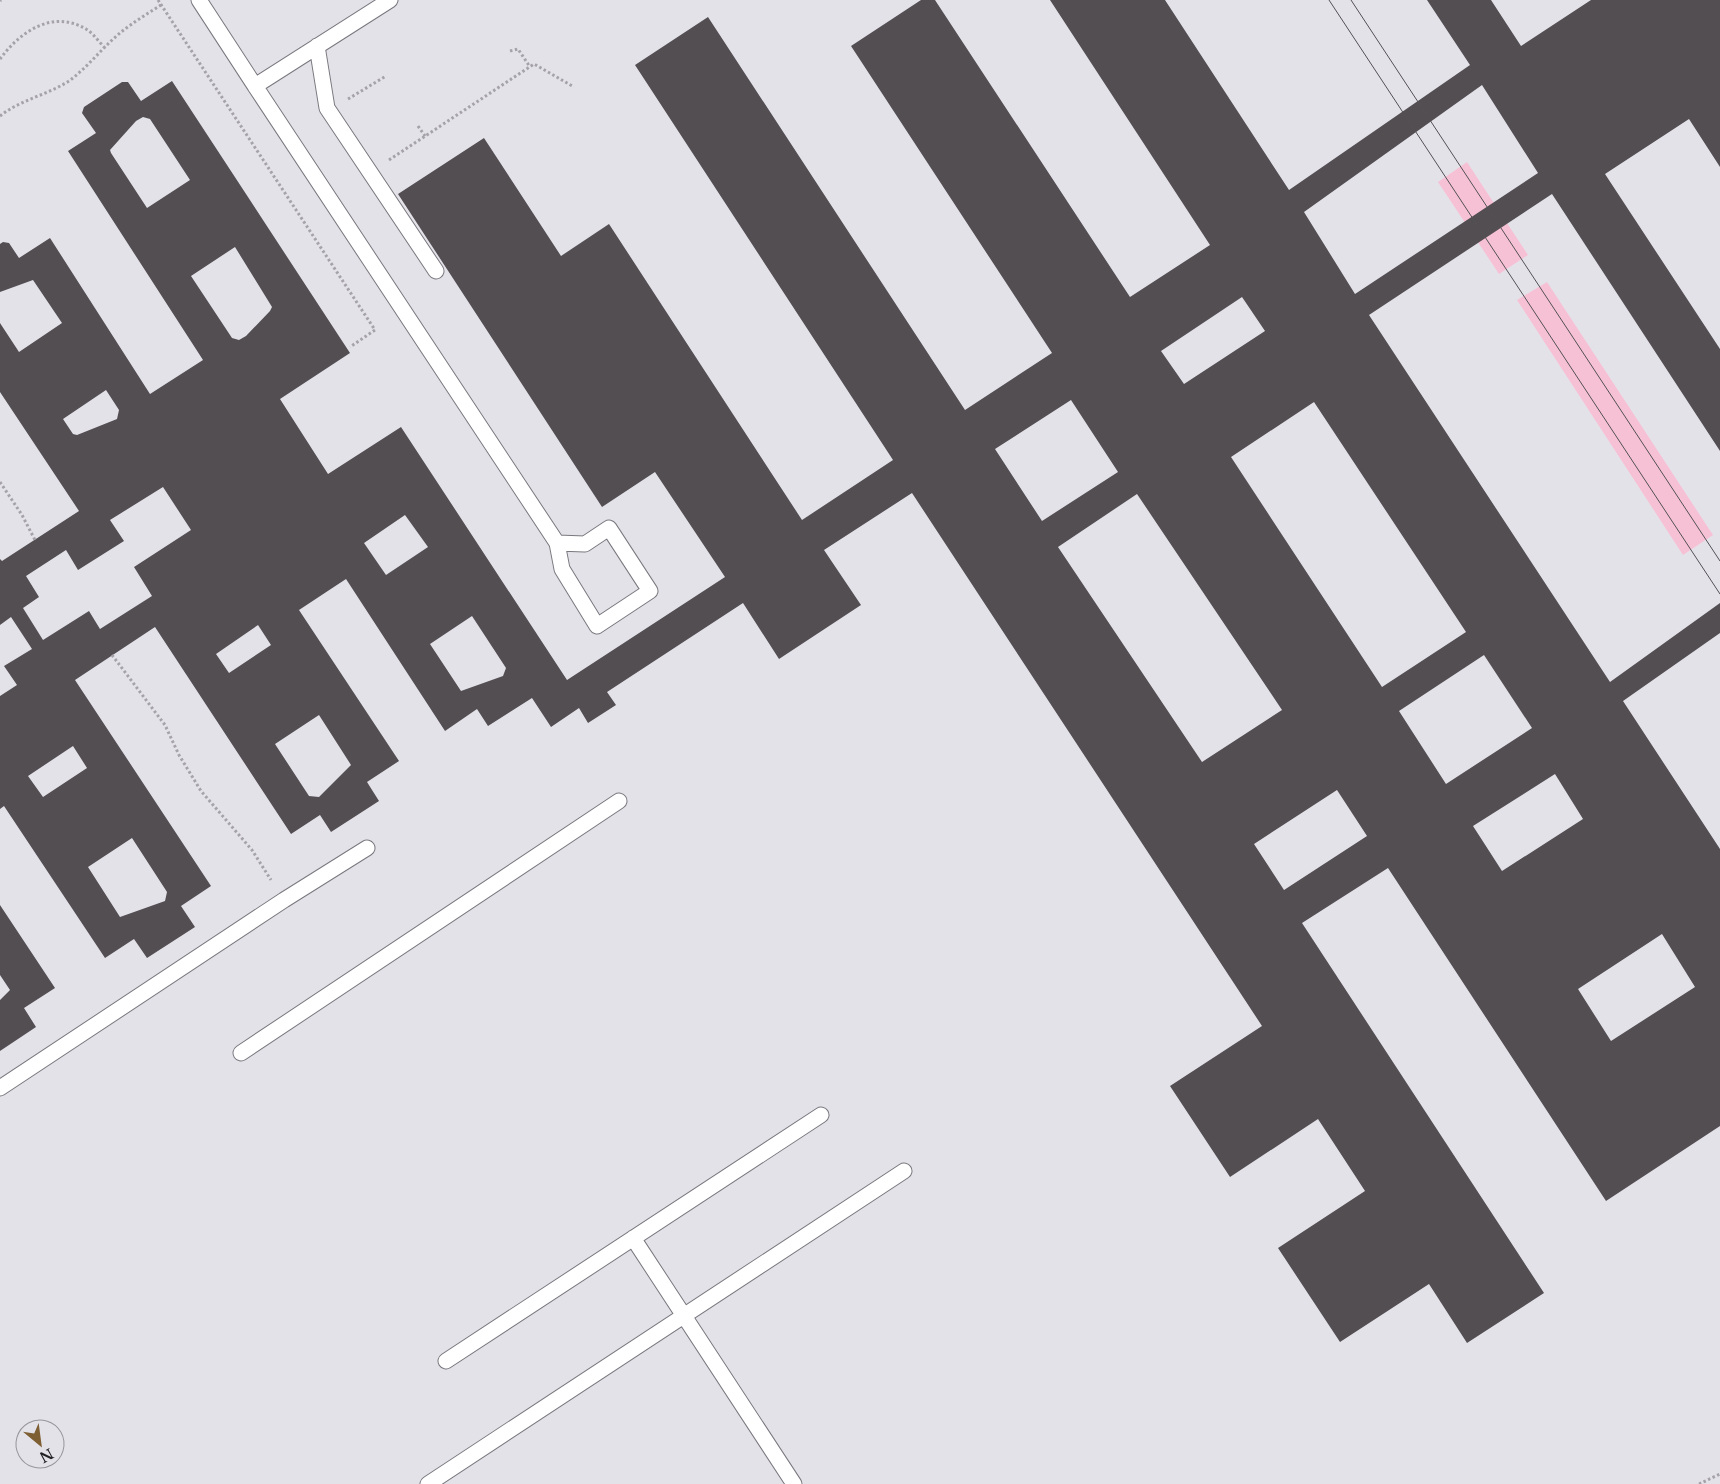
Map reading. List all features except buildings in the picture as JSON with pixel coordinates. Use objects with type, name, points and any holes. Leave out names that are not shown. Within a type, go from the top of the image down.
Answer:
[{"type":"lane","points":[[199,0],[557,543],[562,569],[597,626],[650,592],[609,528],[585,544],[557,543]]},
{"type":"lane","points":[[255,86],[390,0]]},
{"type":"lane","points":[[317,46],[326,108],[436,271]]},
{"type":"lane","points":[[241,1053],[619,801]]},
{"type":"lane","points":[[0,1088],[284,900],[367,848]]},
{"type":"lane","points":[[446,1361],[821,1115]]},
{"type":"lane","points":[[428,1484],[904,1171]]},
{"type":"lane","points":[[633,1238],[794,1484]]},
{"type":"path","points":[[158,0],[262,156],[374,330],[350,347]]},
{"type":"path","points":[[0,116],[7,110],[54,90],[70,80],[94,60],[119,34],[161,5]]},
{"type":"path","points":[[0,59],[14,42],[29,30],[51,22],[72,23],[88,30],[105,48]]},
{"type":"path","points":[[510,51],[518,49],[530,68]]},
{"type":"path","points":[[388,160],[534,64],[574,87]]},
{"type":"path","points":[[330,112],[386,76]]},
{"type":"path","points":[[348,100],[353,107]]},
{"type":"path","points":[[418,126],[425,136]]},
{"type":"path","points":[[262,156],[289,139]]},
{"type":"path","points":[[0,482],[22,515],[35,540]]},
{"type":"path","points":[[112,655],[165,725],[179,755],[201,791],[252,850],[284,900]]},
{"type":"path","points":[[1699,1484],[1720,1474]]},
{"type":"shaded area","points":[[1467,162],[1528,255],[1499,274],[1438,182]]},
{"type":"shaded area","points":[[1547,282],[1713,535],[1683,555],[1517,300]]},
{"type":"tram line","points":[[1329,0],[1720,594]]},
{"type":"tram line","points":[[1351,0],[1720,561]]}]
